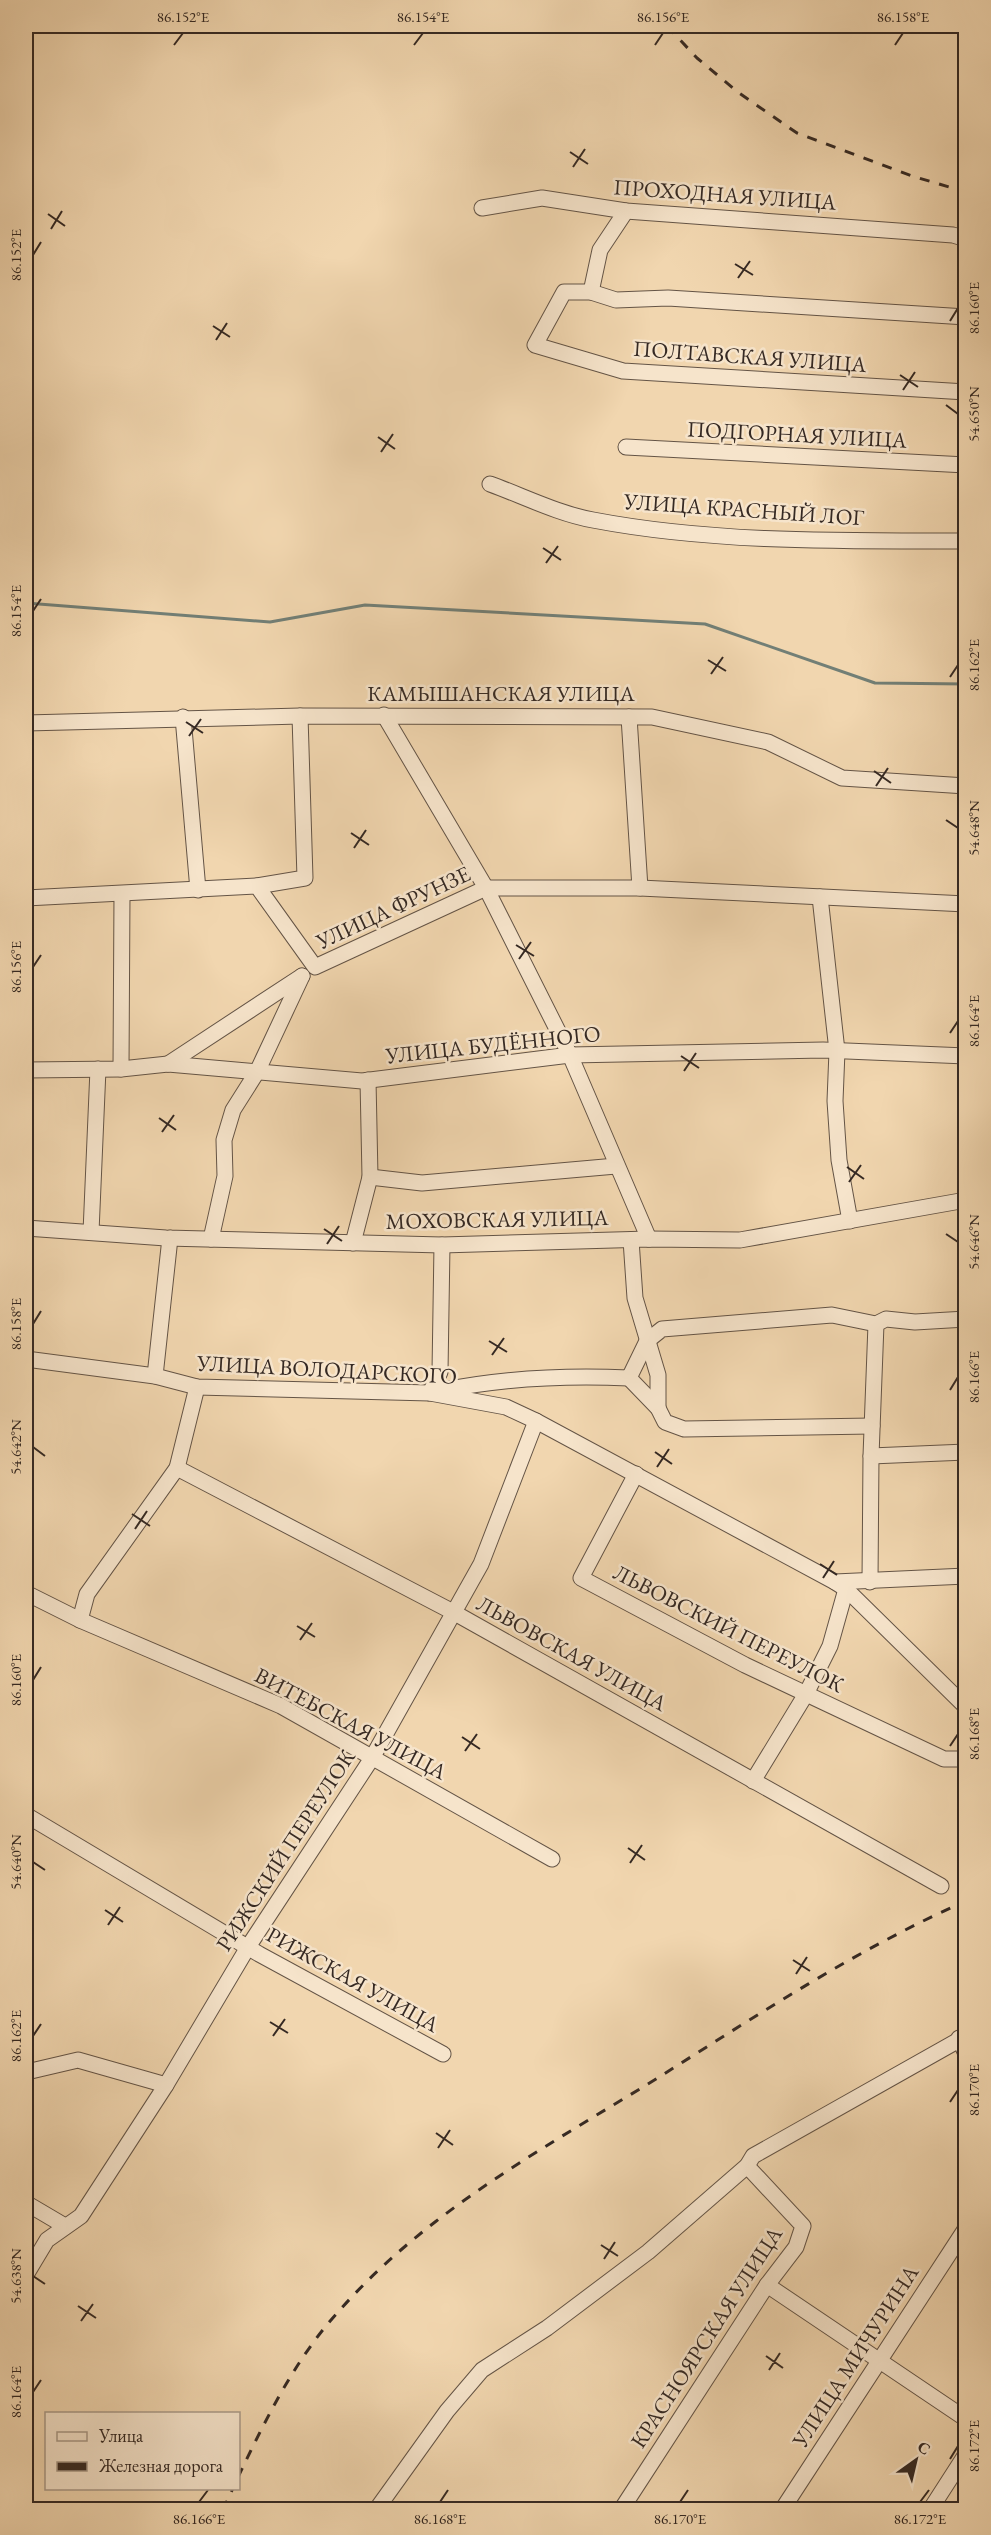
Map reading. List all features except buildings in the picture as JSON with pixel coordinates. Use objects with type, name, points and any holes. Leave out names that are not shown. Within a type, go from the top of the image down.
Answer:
[{"type":"street","name":"ПРОХОДНАЯ УЛИЦА","points":[[482,208],[542,198],[626,211],[787,221],[953,235],[966,239]]},
{"type":"street","points":[[626,211],[600,250],[591,292],[616,300],[668,298],[966,317]]},
{"type":"street","name":"ПОЛТАВСКАЯ УЛИЦА","points":[[591,292],[564,292],[535,345],[623,371],[966,393]]},
{"type":"street","name":"ПОДГОРНАЯ УЛИЦА","points":[[626,447],[966,465]]},
{"type":"street","name":"УЛИЦА КРАСНЫЙ ЛОГ","points":[[490,484],[591,520],[688,533],[862,541],[966,541]]},
{"type":"street","points":[[384,715],[486,888],[570,1055],[649,1239]]},
{"type":"street","name":"КАМЫШАНСКАЯ УЛИЦА","points":[[26,723],[183,717],[384,715],[652,717],[768,742],[842,778],[966,786]]},
{"type":"street","points":[[26,898],[257,886],[305,878],[300,716]]},
{"type":"street","points":[[183,717],[198,890]]},
{"type":"street","points":[[628,717],[640,888]]},
{"type":"street","name":"УЛИЦА ФРУНЗЕ","points":[[257,886],[308,972],[486,888],[640,888],[966,904]]},
{"type":"street","points":[[120,1069],[122,894]]},
{"type":"street","points":[[820,897],[837,1051],[834,1101],[839,1160],[849,1221]]},
{"type":"street","points":[[168,1064],[308,972]]},
{"type":"street","points":[[211,1239],[225,1176],[224,1140],[233,1110],[257,1072],[308,972]]},
{"type":"street","name":"УЛИЦА БУДЁННОГО","points":[[26,1070],[120,1069],[168,1064],[368,1080],[570,1055],[837,1051],[966,1056]]},
{"type":"street","points":[[91,1232],[98,1069]]},
{"type":"street","points":[[352,1243],[370,1177],[368,1080]]},
{"type":"street","points":[[370,1177],[422,1183],[616,1166]]},
{"type":"street","name":"МОХОВСКАЯ УЛИЦА","points":[[26,1228],[170,1238],[442,1245],[649,1239],[740,1240],[966,1200]]},
{"type":"street","points":[[155,1376],[170,1238]]},
{"type":"street","points":[[631,1240],[635,1298],[658,1375],[658,1408]]},
{"type":"street","points":[[430,1393],[440,1372],[442,1245]]},
{"type":"street","points":[[629,1378],[647,1341],[662,1329],[832,1315],[876,1324],[886,1318],[915,1322],[966,1319]]},
{"type":"street","points":[[870,1582],[871,1456],[876,1324]]},
{"type":"street","name":"УЛИЦА ВОЛОДАРСКОГО","points":[[28,1363],[155,1376],[197,1387],[430,1393],[506,1407],[636,1474],[840,1585],[966,1707]]},
{"type":"street","points":[[430,1393],[489,1381],[566,1376],[629,1378],[658,1408],[665,1422],[684,1430],[872,1426]]},
{"type":"street","points":[[80,1620],[87,1594],[177,1468],[197,1387]]},
{"type":"street","name":"РИЖСКИЙ ПЕРЕУЛОК","points":[[26,2275],[47,2240],[81,2216],[166,2085],[248,1947],[372,1758],[481,1564],[536,1421]]},
{"type":"street","points":[[871,1456],[966,1452]]},
{"type":"street","name":"ЛЬВОВСКАЯ УЛИЦА","points":[[177,1468],[453,1612],[941,1886]]},
{"type":"street","name":"ЛЬВОВСКИЙ ПЕРЕУЛОК","points":[[636,1474],[581,1578],[806,1694],[944,1759],[966,1759]]},
{"type":"street","points":[[753,1781],[806,1694],[830,1646],[840,1585],[966,1576]]},
{"type":"street","name":"ВИТЕБСКАЯ УЛИЦА","points":[[26,1593],[80,1620],[281,1706],[552,1859]]},
{"type":"street","name":"РИЖСКАЯ УЛИЦА","points":[[26,1815],[248,1947],[443,2054]]},
{"type":"street","points":[[376,2510],[447,2411],[482,2370],[547,2328],[648,2252],[747,2166],[753,2156],[962,2037],[966,2054]]},
{"type":"street","points":[[26,2067],[31,2071],[78,2060],[166,2085]]},
{"type":"street","name":"КРАСНОЯРСКАЯ УЛИЦА","points":[[621,2510],[767,2285],[796,2247],[803,2226],[747,2166]]},
{"type":"street","points":[[26,2203],[65,2226]]},
{"type":"street","name":"УЛИЦА МИЧУРИНА","points":[[782,2510],[966,2228]]},
{"type":"street","points":[[767,2285],[966,2419]]},
{"type":"street","points":[[930,2510],[966,2454]]},
{"type":"waterway","points":[[26,603],[270,622],[365,605],[705,624],[875,683],[966,684]]},
{"type":"railway","points":[[667,26],[697,58],[739,93],[797,133],[912,176],[966,192]]},
{"type":"railway","points":[[240,2473],[295,2369],[323,2330],[373,2275],[448,2212],[530,2156],[769,2008],[886,1940],[966,1901]]},
{"type":"railway","points":[[223,2510],[232,2490]]}]
